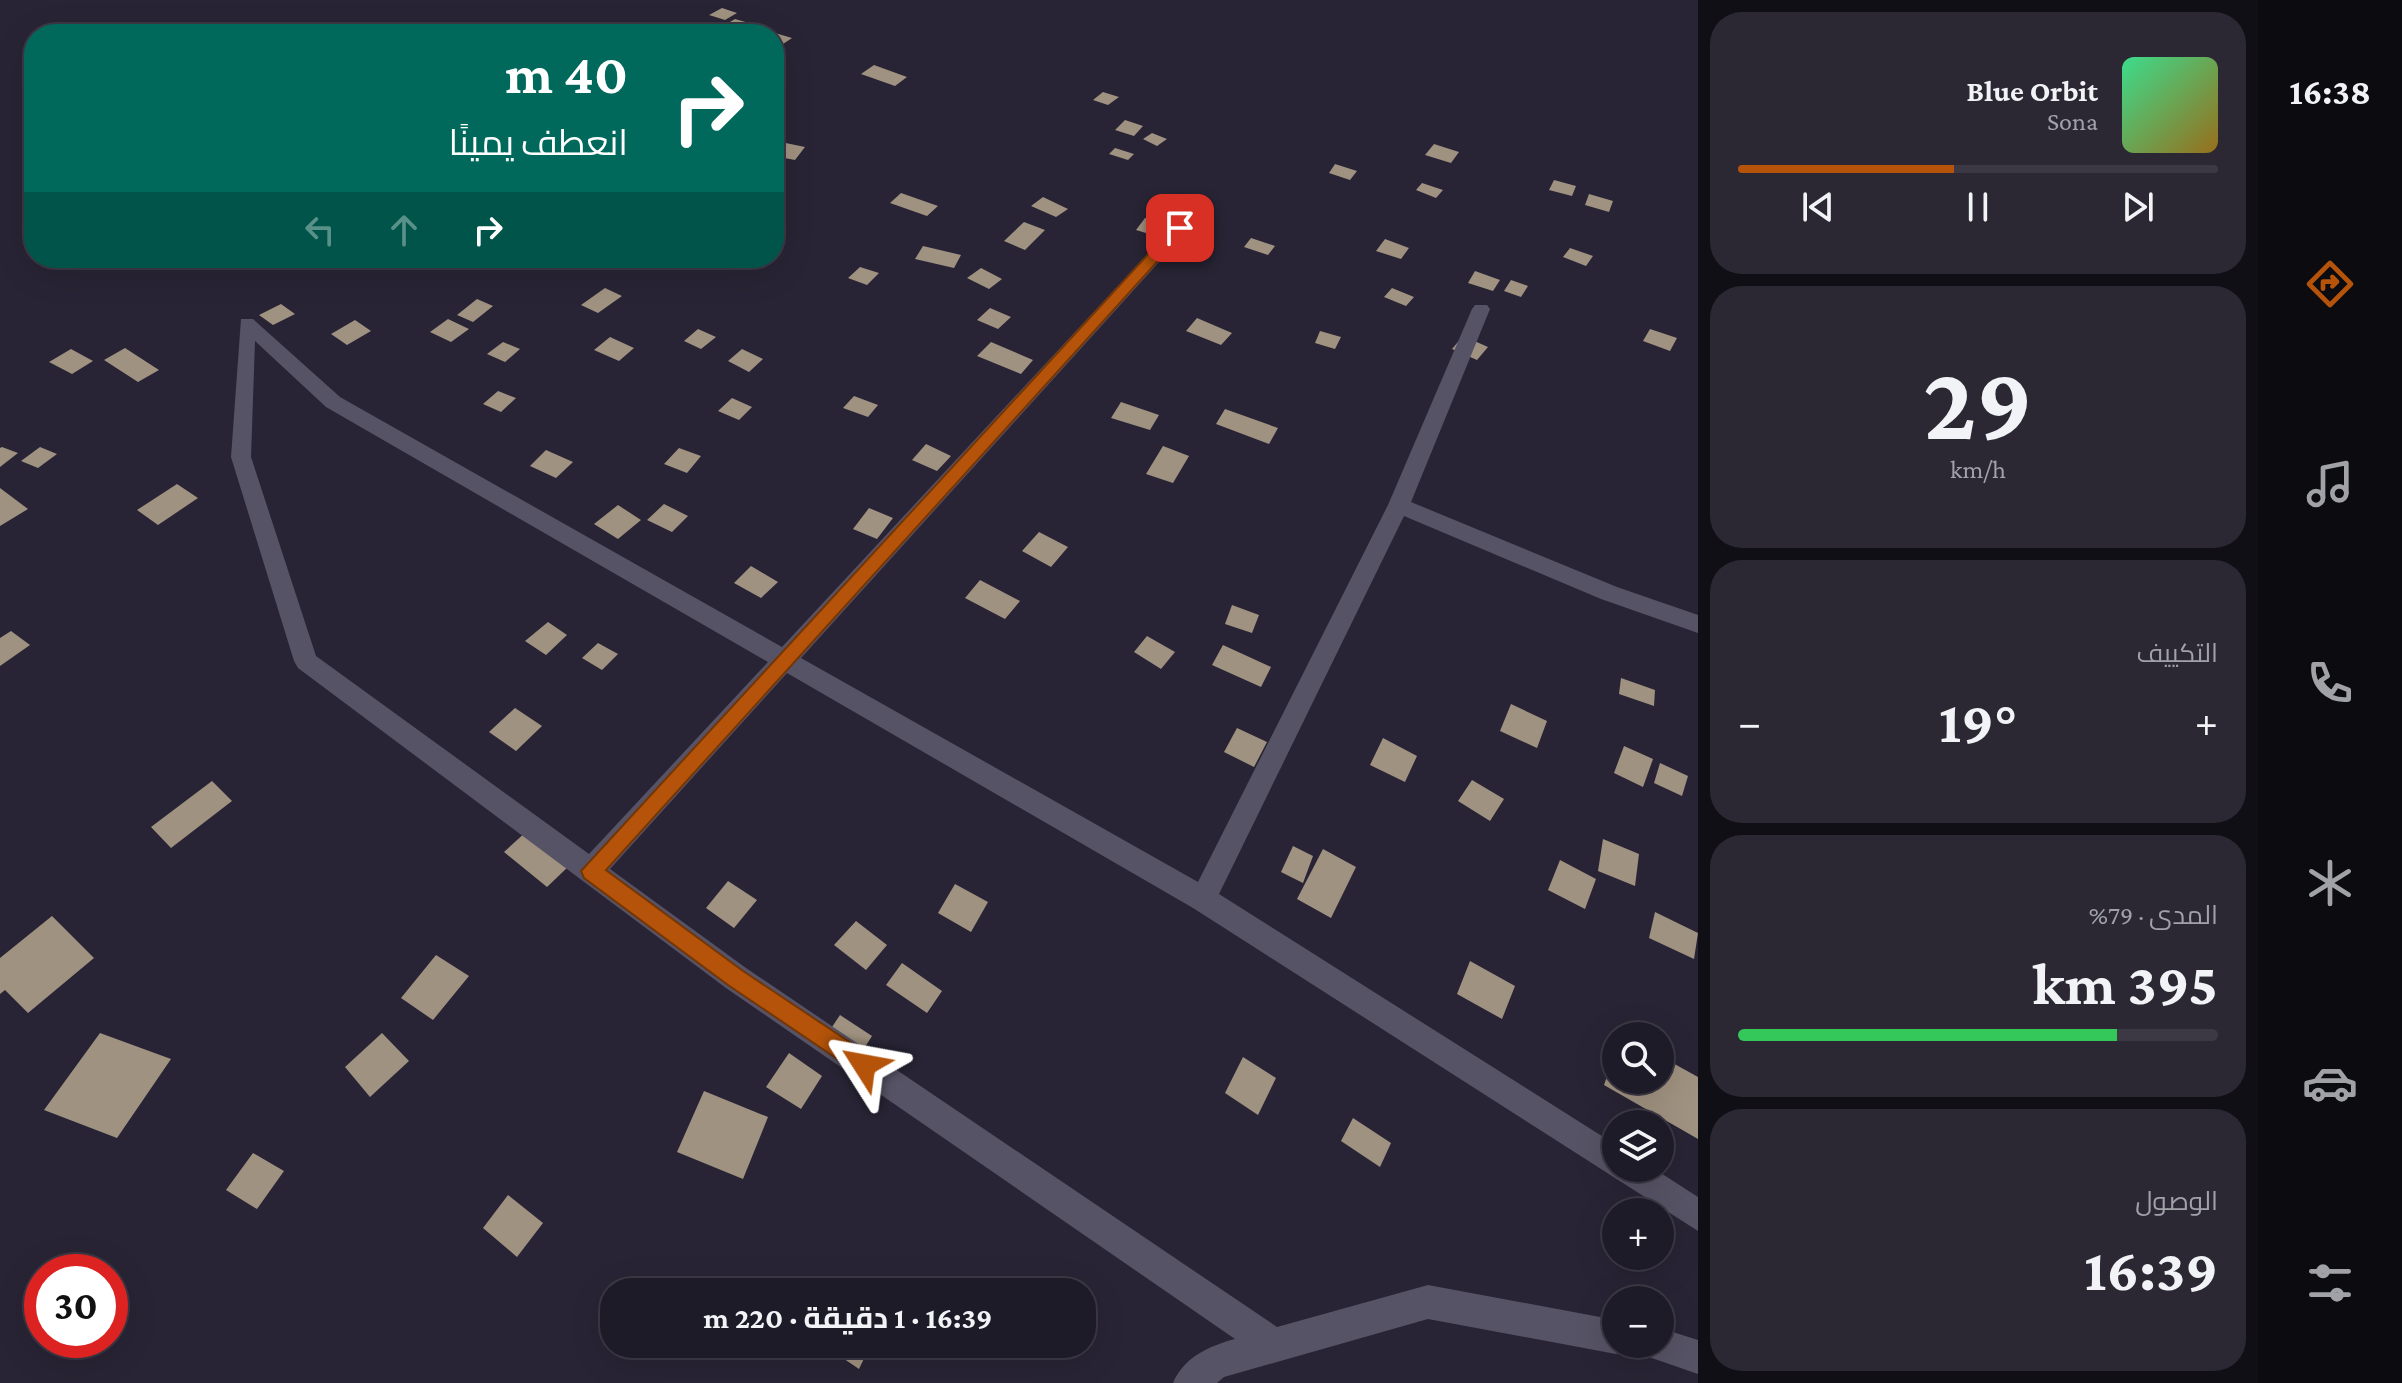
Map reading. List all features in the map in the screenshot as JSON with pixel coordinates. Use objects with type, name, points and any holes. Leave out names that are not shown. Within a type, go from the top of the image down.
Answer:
[{"type":"street","points":[[591,871],[1201,206]]},
{"type":"street","points":[[1203,899],[1399,505],[1481,309]]},
{"type":"street","points":[[1275,1346],[736,978],[306,661],[241,457],[247,323],[333,402],[1203,899],[1602,1154]]},
{"type":"street","points":[[1399,505],[1609,593],[1698,624]]},
{"type":"street","points":[[1646,1182],[1698,1215]]},
{"type":"street","points":[[1190,1383],[1215,1362],[1428,1302],[1602,1334]]},
{"type":"street","points":[[1674,1349],[1698,1357]]},
{"type":"building","points":[[722,8],[737,13],[725,20],[709,15]]},
{"type":"building","points":[[735,19],[749,23],[747,24],[726,24]]},
{"type":"building","points":[[874,65],[907,77],[895,86],[861,74]]},
{"type":"building","points":[[1103,92],[1119,97],[1108,105],[1093,100]]},
{"type":"building","points":[[1125,120],[1143,126],[1134,136],[1115,130]]},
{"type":"building","points":[[1152,133],[1167,139],[1157,146],[1143,139]]},
{"type":"building","points":[[784,143],[805,147],[795,160],[784,158]]},
{"type":"building","points":[[1434,144],[1459,152],[1451,163],[1425,155]]},
{"type":"building","points":[[1115,148],[1134,154],[1128,160],[1109,154]]},
{"type":"building","points":[[1335,164],[1357,171],[1350,180],[1329,173]]},
{"type":"building","points":[[1554,180],[1576,186],[1572,196],[1549,190]]},
{"type":"building","points":[[1422,183],[1443,190],[1436,198],[1416,190]]},
{"type":"building","points":[[901,193],[938,206],[927,216],[890,203]]},
{"type":"building","points":[[1589,194],[1613,201],[1609,212],[1585,205]]},
{"type":"building","points":[[1043,197],[1068,209],[1056,217],[1031,206]]},
{"type":"building","points":[[1145,218],[1165,224],[1156,236],[1136,230]]},
{"type":"building","points":[[1024,222],[1045,230],[1025,250],[1004,241]]},
{"type":"building","points":[[1251,238],[1275,246],[1268,255],[1244,247]]},
{"type":"building","points":[[1385,239],[1409,248],[1401,259],[1376,251]]},
{"type":"building","points":[[923,246],[961,255],[954,268],[915,259]]},
{"type":"building","points":[[1570,248],[1593,256],[1586,266],[1563,257]]},
{"type":"building","points":[[860,267],[879,273],[867,285],[848,278]]},
{"type":"building","points":[[981,268],[1002,279],[989,289],[967,278]]},
{"type":"building","points":[[1475,271],[1500,280],[1493,291],[1468,283]]},
{"type":"building","points":[[1511,280],[1528,286],[1521,297],[1504,291]]},
{"type":"building","points":[[605,288],[622,296],[598,313],[581,305]]},
{"type":"building","points":[[1392,288],[1414,297],[1406,306],[1384,297]]},
{"type":"building","points":[[477,299],[493,306],[473,322],[457,315]]},
{"type":"building","points":[[281,304],[295,314],[273,325],[259,315]]},
{"type":"building","points":[[990,308],[1011,317],[998,329],[977,320]]},
{"type":"building","points":[[1197,318],[1232,333],[1221,345],[1186,331]]},
{"type":"building","points":[[448,319],[469,329],[451,342],[430,332]]},
{"type":"building","points":[[355,320],[371,331],[347,345],[331,334]]},
{"type":"building","points":[[698,329],[716,337],[701,349],[684,341]]},
{"type":"building","points":[[1650,329],[1677,338],[1670,351],[1643,341]]},
{"type":"building","points":[[1320,331],[1341,337],[1335,349],[1315,343]]},
{"type":"building","points":[[1463,336],[1488,347],[1477,360],[1452,349]]},
{"type":"building","points":[[610,337],[634,348],[619,361],[594,350]]},
{"type":"building","points":[[503,342],[520,349],[505,362],[487,354]]},
{"type":"building","points":[[991,342],[1033,360],[1021,374],[977,356]]},
{"type":"building","points":[[125,348],[159,370],[138,382],[104,360]]},
{"type":"building","points":[[71,349],[93,361],[72,374],[49,362]]},
{"type":"building","points":[[742,349],[763,359],[749,372],[728,361]]},
{"type":"building","points":[[498,391],[516,398],[501,412],[483,404]]},
{"type":"building","points":[[854,396],[878,405],[868,417],[843,408]]},
{"type":"building","points":[[732,398],[752,407],[739,420],[718,411]]},
{"type":"building","points":[[1121,402],[1159,415],[1150,430],[1111,418]]},
{"type":"building","points":[[1225,409],[1278,428],[1269,444],[1216,424]]},
{"type":"building","points":[[926,444],[951,456],[937,471],[912,460]]},
{"type":"building","points":[[1163,446],[1189,456],[1173,483],[1146,474]]},
{"type":"building","points":[[40,447],[57,454],[38,468],[21,461]]},
{"type":"building","points":[[0,448],[18,453],[0,467]]},
{"type":"building","points":[[679,448],[701,456],[687,473],[664,464]]},
{"type":"building","points":[[546,450],[573,462],[556,478],[530,466]]},
{"type":"building","points":[[177,484],[198,498],[158,525],[137,510]]},
{"type":"building","points":[[0,488],[28,509],[0,526]]},
{"type":"building","points":[[664,504],[688,516],[672,532],[647,520]]},
{"type":"building","points":[[618,505],[641,520],[618,539],[594,524]]},
{"type":"building","points":[[869,508],[893,518],[877,539],[853,529]]},
{"type":"building","points":[[1039,532],[1068,547],[1051,567],[1022,551]]},
{"type":"building","points":[[751,566],[778,582],[761,598],[734,583]]},
{"type":"building","points":[[980,580],[1020,601],[1005,619],[965,598]]},
{"type":"building","points":[[1232,605],[1259,615],[1252,633],[1225,624]]},
{"type":"building","points":[[548,622],[567,635],[546,655],[525,641]]},
{"type":"building","points":[[11,631],[30,645],[0,666],[0,638]]},
{"type":"building","points":[[1147,636],[1175,652],[1161,669],[1134,652]]},
{"type":"building","points":[[598,643],[618,654],[602,670],[582,658]]},
{"type":"building","points":[[1223,645],[1271,667],[1261,687],[1212,665]]},
{"type":"building","points":[[1621,678],[1655,690],[1654,706],[1619,694]]},
{"type":"building","points":[[1511,704],[1547,721],[1537,748],[1500,731]]},
{"type":"building","points":[[515,708],[542,726],[516,751],[489,732]]},
{"type":"building","points":[[1237,728],[1267,742],[1254,767],[1224,752]]},
{"type":"building","points":[[1383,738],[1417,756],[1405,782],[1370,765]]},
{"type":"building","points":[[1624,746],[1653,759],[1643,787],[1614,773]]},
{"type":"building","points":[[1660,763],[1688,776],[1682,796],[1654,783]]},
{"type":"building","points":[[1472,780],[1504,799],[1490,821],[1458,801]]},
{"type":"building","points":[[212,781],[232,801],[171,848],[151,827]]},
{"type":"building","points":[[527,831],[570,865],[547,887],[504,852]]},
{"type":"building","points":[[1603,839],[1639,854],[1635,886],[1598,871]]},
{"type":"building","points":[[1293,846],[1313,856],[1303,883],[1281,872]]},
{"type":"building","points":[[1323,849],[1356,867],[1331,918],[1297,899]]},
{"type":"building","points":[[1560,860],[1596,879],[1585,909],[1548,890]]},
{"type":"building","points":[[728,881],[757,900],[734,928],[706,908]]},
{"type":"building","points":[[955,884],[988,902],[971,932],[938,913]]},
{"type":"building","points":[[1655,912],[1698,933],[1694,959],[1649,938]]},
{"type":"building","points":[[52,916],[94,958],[28,1013],[5,990],[0,994],[0,958]]},
{"type":"building","points":[[856,921],[887,945],[866,970],[834,945]]},
{"type":"building","points":[[436,955],[469,976],[433,1020],[401,998]]},
{"type":"building","points":[[1470,961],[1515,986],[1502,1019],[1457,994]]},
{"type":"building","points":[[902,963],[942,991],[927,1013],[886,985]]},
{"type":"building","points":[[840,1015],[872,1036],[851,1069],[818,1048]]},
{"type":"building","points":[[100,1033],[171,1059],[117,1138],[44,1110]]},
{"type":"building","points":[[382,1033],[409,1061],[370,1097],[345,1067]]},
{"type":"building","points":[[789,1053],[822,1076],[801,1109],[766,1087]]},
{"type":"building","points":[[1243,1057],[1276,1078],[1258,1115],[1225,1093]]},
{"type":"building","points":[[1674,1064],[1698,1077],[1698,1139],[1674,1125],[1674,1110],[1648,1110],[1620,1094],[1674,1094]]},
{"type":"building","points":[[704,1091],[768,1117],[743,1179],[677,1152]]},
{"type":"building","points":[[1353,1118],[1391,1143],[1380,1167],[1341,1141]]},
{"type":"building","points":[[253,1153],[284,1171],[257,1209],[226,1190]]},
{"type":"building","points":[[508,1195],[543,1223],[517,1257],[483,1228]]},
{"type":"building","points":[[843,1358],[864,1358],[859,1369]]},
{"type":"route","points":[[864,1065],[736,978],[591,871],[1180,228]]}]
